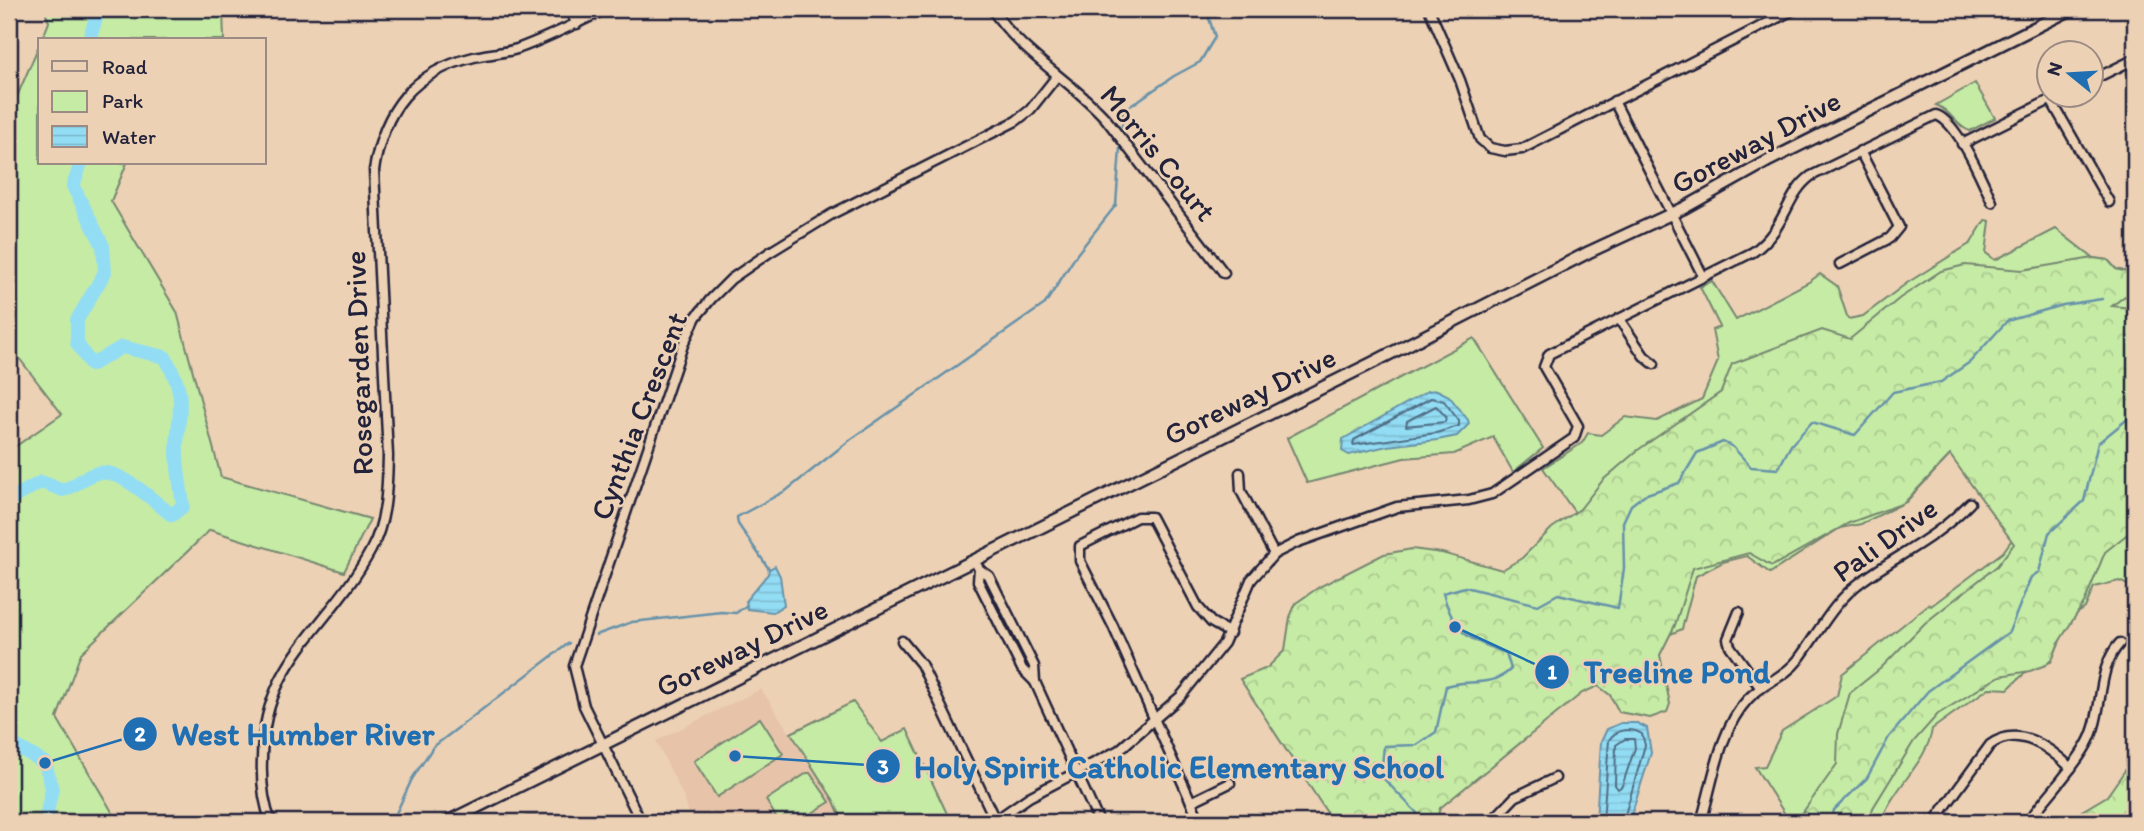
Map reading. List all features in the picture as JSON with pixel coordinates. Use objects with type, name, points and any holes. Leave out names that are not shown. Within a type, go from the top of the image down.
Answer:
[{"type":"street","points":[[569,9],[576,24]]},
{"type":"street","name":"Rosegarden Drive","points":[[271,822],[264,804],[262,736],[274,691],[289,659],[371,550],[387,501],[388,456],[374,170],[382,130],[406,94],[435,70],[472,58],[515,49],[606,9]]},
{"type":"street","name":"Morris Court","points":[[992,9],[1004,28],[1057,76],[1087,98],[1106,119],[1223,272]]},
{"type":"street","points":[[1429,9],[1460,80],[1480,139],[1490,148],[1506,151],[1522,149],[1795,9]]},
{"type":"street","name":"Goreway Drive","points":[[447,822],[603,744],[977,565],[1589,251],[1671,215],[1782,155],[2072,9]]},
{"type":"street","points":[[2106,73],[2135,59]]},
{"type":"street","name":"Cynthia Crescent","points":[[641,822],[577,689],[574,666],[683,345],[696,317],[731,279],[770,252],[832,215],[1016,121],[1030,110],[1057,76]]},
{"type":"street","points":[[1614,101],[1703,276]]},
{"type":"street","points":[[1962,144],[2036,107]]},
{"type":"street","points":[[2056,108],[2109,202]]},
{"type":"street","points":[[902,641],[921,664],[995,822],[1029,797],[1125,746],[1195,682],[1230,633],[1251,580],[1274,554],[1298,542],[1397,506],[1480,498],[1523,475],[1578,432],[1575,418],[1548,375],[1545,360],[1554,352],[1759,247],[1784,220],[1802,184],[1860,151],[1936,115],[1947,122],[1962,144],[1992,202]]},
{"type":"street","points":[[1840,264],[1890,238],[1899,227],[1860,151]]},
{"type":"street","points":[[1619,318],[1644,356],[1654,364]]},
{"type":"street","points":[[1240,473],[1241,491],[1274,554]]},
{"type":"street","name":"Pali Drive","points":[[1701,822],[1730,726],[1739,710],[1760,687],[1795,664],[1830,612],[1861,582],[1927,542],[1970,503]]},
{"type":"street","points":[[1200,822],[1080,561],[1080,546],[1138,517],[1151,517],[1198,607],[1211,622],[1230,633]]},
{"type":"street","points":[[977,565],[989,576],[1034,666],[1035,682],[1099,822]]},
{"type":"street","points":[[1739,612],[1728,639],[1730,646],[1760,687]]},
{"type":"street","points":[[2028,822],[2088,743],[2100,707],[2106,665],[2120,643]]},
{"type":"street","points":[[1934,822],[1990,745],[2002,736],[2012,734],[2026,738],[2071,768]]},
{"type":"street","points":[[1492,822],[1515,797],[1555,778]]},
{"type":"street","points":[[1191,802],[1230,783]]},
{"type":"street","points":[[527,822],[536,822]]},
{"type":"shaded area","points":[[761,689],[834,801],[843,822],[692,822],[683,795],[656,741]]},
{"type":"green space","points":[[44,9],[223,9],[224,38],[43,38],[49,22]]},
{"type":"green space","points":[[38,48],[38,164],[127,164],[111,201],[177,312],[221,477],[370,519],[344,572],[210,530],[81,653],[57,718],[118,822],[9,822],[9,451],[62,414],[9,345],[9,115]]},
{"type":"green space","points":[[1975,83],[1995,118],[1970,131],[1936,105]]},
{"type":"green space","points":[[1985,220],[1990,221],[1986,253],[1995,260],[2056,229],[2093,258],[2108,260],[2116,269],[2135,274],[2135,588],[2119,581],[2094,587],[2085,608],[2069,619],[2051,662],[2029,669],[2008,689],[1989,688],[1932,729],[1924,753],[1893,798],[1881,822],[1790,822],[1755,767],[1765,766],[1782,731],[1837,696],[1842,674],[1929,604],[1931,606],[2003,552],[2013,538],[1954,451],[1906,502],[1861,524],[1840,528],[1770,573],[1747,556],[1723,562],[1696,576],[1682,629],[1664,637],[1543,468],[1582,443],[1588,433],[1601,435],[1625,417],[1657,421],[1702,399],[1718,361],[1712,330],[1720,327],[1700,287],[1712,281],[1736,320],[1820,274],[1837,286],[1848,319],[1863,316],[1907,283],[1971,243]]},
{"type":"green space","points":[[2093,258],[2108,260],[2116,269],[2135,274],[2135,303],[2125,296],[2112,306],[2131,308],[2135,323],[2135,528],[2105,552],[2085,601],[2059,642],[2053,658],[2046,665],[2030,671],[2000,676],[1938,714],[1914,741],[1873,808],[1869,822],[1796,822],[1837,764],[1838,734],[1850,693],[1881,668],[1925,623],[1997,566],[2014,544],[1950,455],[1904,503],[1849,523],[1772,566],[1749,553],[1693,568],[1675,625],[1660,655],[1670,704],[1667,712],[1650,718],[1619,712],[1610,695],[1598,686],[1582,693],[1440,808],[1436,822],[1333,822],[1240,679],[1267,668],[1285,650],[1290,617],[1296,603],[1319,587],[1384,554],[1412,549],[1442,553],[1502,570],[1522,558],[1552,528],[1580,509],[1603,480],[1638,450],[1721,392],[1732,364],[1822,330],[1850,339],[1900,298],[1941,271],[1965,265],[2022,270]]},
{"type":"green space","points":[[1474,338],[1543,448],[1513,472],[1493,437],[1454,454],[1404,458],[1307,483],[1287,438]]},
{"type":"green space","points":[[853,702],[882,742],[907,729],[951,822],[843,822],[834,801],[791,733]]},
{"type":"green space","points":[[760,718],[783,754],[717,797],[694,761]]},
{"type":"green space","points":[[2135,756],[2135,822],[2073,822],[2077,814],[2107,796]]},
{"type":"green space","points":[[810,773],[830,802],[797,822],[779,822],[766,800]]},
{"type":"water","points":[[1437,390],[1449,396],[1468,420],[1469,424],[1457,436],[1387,446],[1349,455],[1342,451],[1343,439],[1428,391]]},
{"type":"water","points":[[775,566],[780,576],[784,605],[773,612],[747,609],[746,600],[768,574],[769,569]]},
{"type":"water","points":[[1621,723],[1637,723],[1647,728],[1651,753],[1629,822],[1596,822],[1601,742],[1607,729]]},
{"type":"waterway","points":[[90,38],[99,9]]},
{"type":"waterway","points":[[1122,126],[1123,111],[1174,76],[1200,62],[1215,37],[1206,9]]},
{"type":"waterway","points":[[769,569],[738,524],[737,517],[787,490],[850,440],[1045,304],[1077,254],[1116,205],[1120,148]]},
{"type":"waterway","points":[[9,500],[41,482],[63,490],[92,474],[106,473],[126,480],[172,515],[183,506],[177,454],[179,391],[165,357],[122,347],[91,365],[77,343],[77,320],[105,272],[103,246],[73,186],[81,164]]},
{"type":"waterway","points":[[1415,822],[1417,813],[1381,776],[1384,746],[1417,745],[1436,732],[1446,686],[1496,679],[1511,669],[1506,653],[1464,633],[1452,618],[1443,593],[1465,587],[1538,605],[1558,594],[1618,608],[1624,568],[1623,522],[1631,505],[1644,495],[1679,483],[1697,453],[1723,442],[1733,447],[1751,467],[1778,469],[1791,445],[1812,422],[1855,435],[1893,392],[1941,382],[1970,362],[2007,321],[2063,305],[2102,299]]},
{"type":"waterway","points":[[1831,822],[1834,810],[1867,778],[1889,737],[1928,691],[2009,632],[2031,577],[2039,572],[2049,533],[2084,501],[2098,443],[2135,413]]},
{"type":"waterway","points":[[596,635],[632,622],[721,612],[736,613],[747,605]]},
{"type":"waterway","points":[[392,822],[412,779],[433,747],[569,643]]},
{"type":"waterway","points":[[9,742],[45,763],[52,788],[47,813],[52,822]]},
{"type":"place","name":"Treeline Pond","points":[[1455,627]]},
{"type":"place","name":"Holy Spirit Catholic Elementary School","points":[[735,756]]},
{"type":"place","name":"West Humber River","points":[[45,763]]}]
